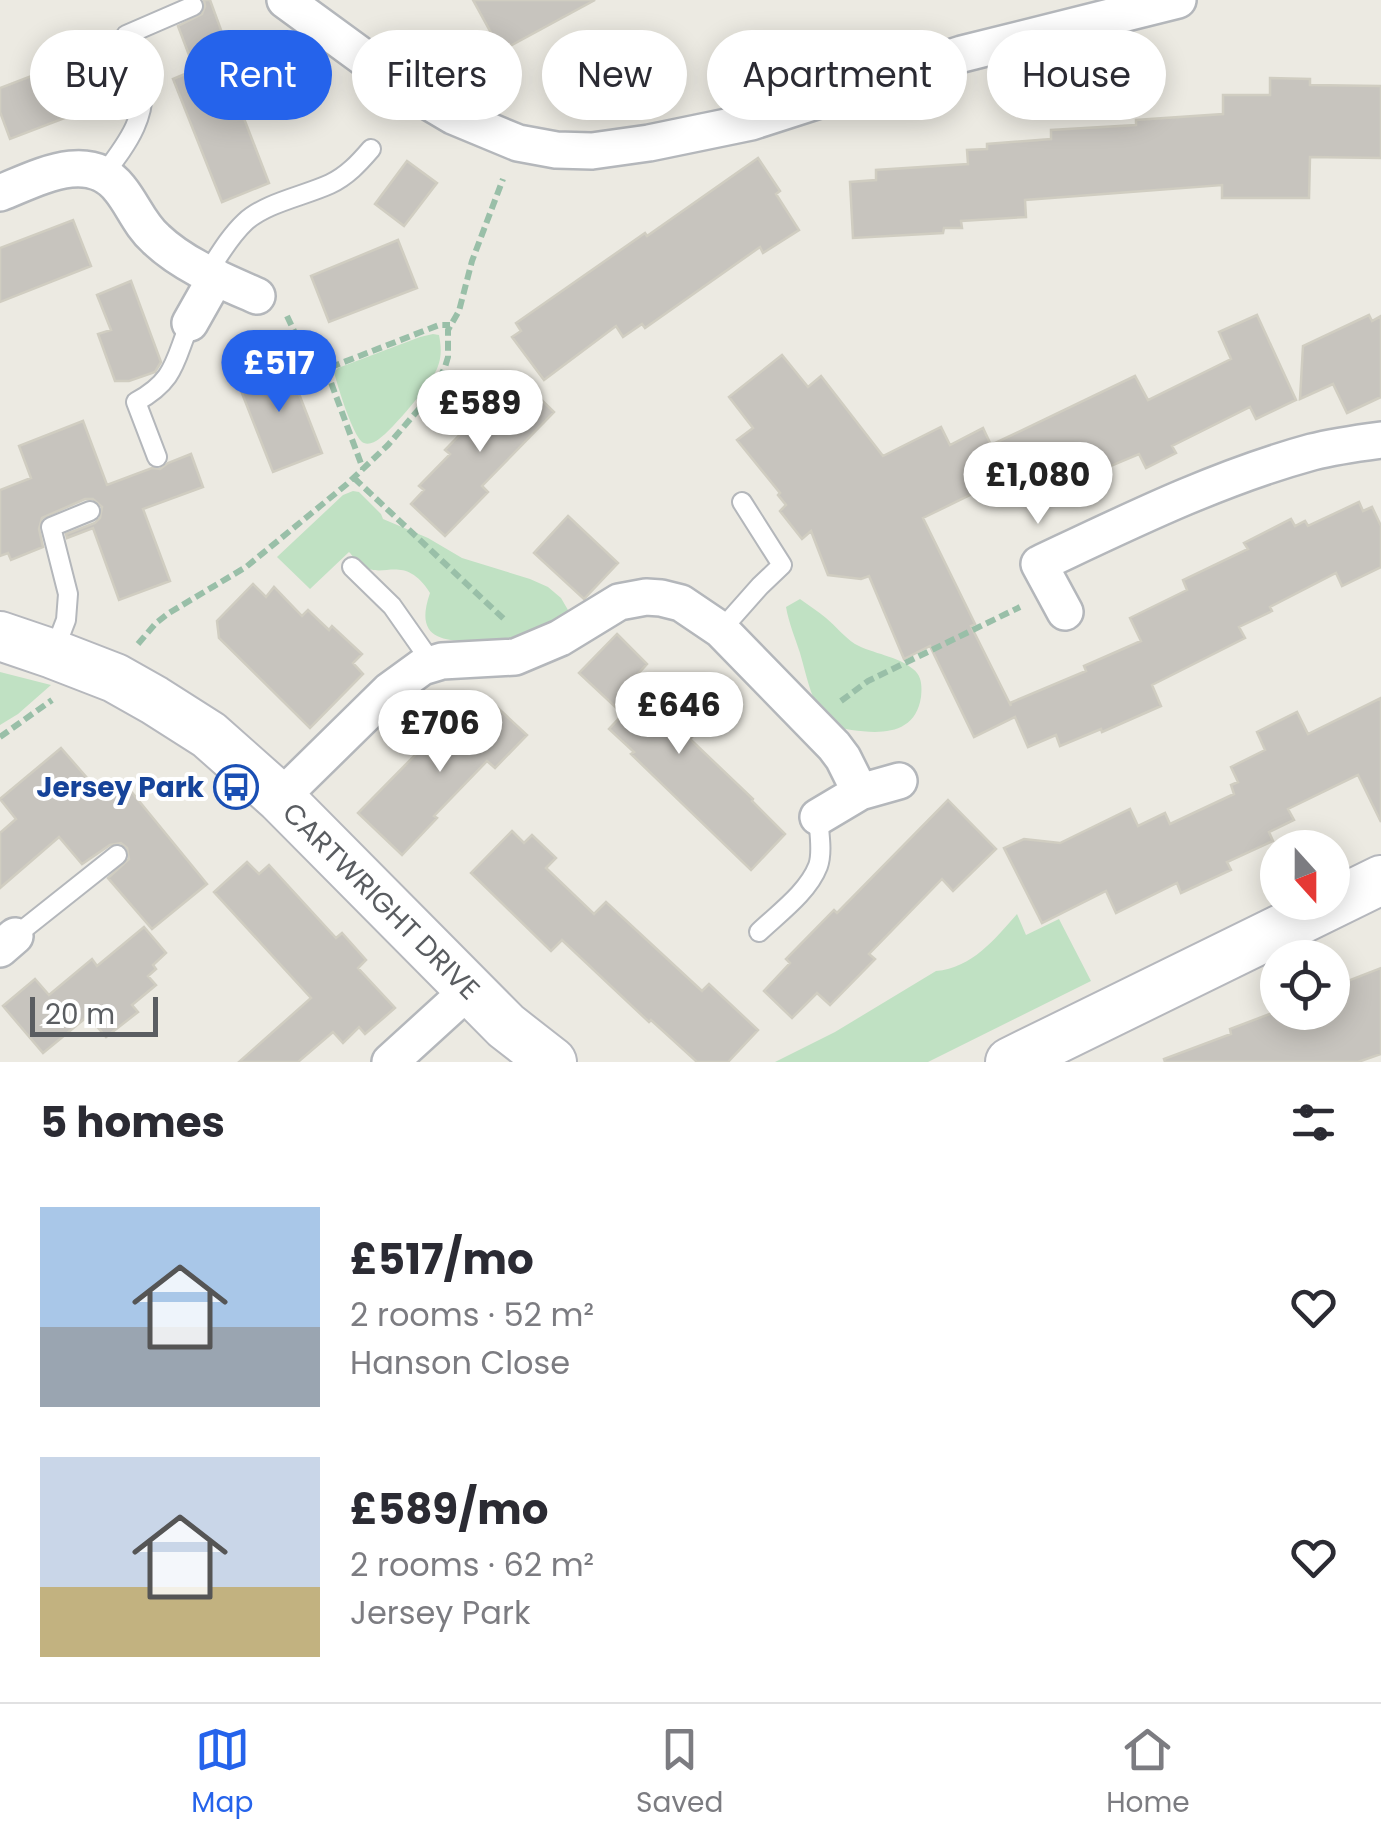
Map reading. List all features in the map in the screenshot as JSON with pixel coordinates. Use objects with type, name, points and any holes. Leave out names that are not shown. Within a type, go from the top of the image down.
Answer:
[{"type":"street","points":[[285,0],[404,87],[452,116],[518,143],[592,151],[712,131],[791,110],[962,54],[1178,0]]},
{"type":"street","points":[[0,193],[45,176],[90,168],[104,174],[123,192],[155,239],[212,275],[257,296]]},
{"type":"street","points":[[190,323],[212,275]]},
{"type":"street","points":[[1059,601],[1040,564],[1177,500],[1288,459],[1381,440]]},
{"type":"street","points":[[280,798],[413,672],[432,663],[503,659],[535,649],[632,598],[670,600],[690,608],[721,630],[812,722],[842,758],[860,792]]},
{"type":"street","name":"CARTWRIGHT DRIVE","points":[[0,636],[82,665],[209,735],[280,798],[506,1026],[552,1062]]},
{"type":"street","points":[[818,817],[860,792],[899,781]]},
{"type":"street","points":[[1028,1058],[1381,880]]},
{"type":"street","points":[[390,1062],[470,990]]},
{"type":"lane","points":[[104,174],[129,142],[140,108],[141,74],[126,35],[193,6]]},
{"type":"lane","points":[[212,275],[223,248],[246,220],[332,183],[352,170],[371,149]]},
{"type":"lane","points":[[156,457],[136,402],[165,382],[190,323]]},
{"type":"lane","points":[[721,630],[782,565],[742,502]]},
{"type":"lane","points":[[82,665],[52,527],[90,511]]},
{"type":"lane","points":[[352,567],[392,606],[432,663]]},
{"type":"lane","points":[[759,932],[802,890],[818,866],[818,817]]},
{"type":"lane","points":[[7,942],[117,855]]},
{"type":"path","points":[[0,737],[62,693],[82,665],[246,567],[353,478],[411,420],[431,395],[445,368],[446,336],[459,311],[480,235],[518,143]]},
{"type":"path","points":[[257,296],[287,316],[309,364],[317,368],[326,368],[438,325],[451,325]]},
{"type":"path","points":[[326,368],[363,469]]},
{"type":"path","points":[[353,478],[535,649]]},
{"type":"path","points":[[812,722],[868,681],[1059,601]]},
{"type":"green space","points":[[439,335],[441,354],[429,382],[385,434],[374,442],[364,443],[351,422],[334,372]]},
{"type":"green space","points":[[359,492],[383,519],[462,558],[548,587],[561,598],[568,610],[566,615],[507,640],[441,638],[428,627],[426,607],[430,593],[420,581],[403,570],[369,569],[349,552],[310,589],[277,557],[343,495]]},
{"type":"green space","points":[[800,599],[855,644],[900,661],[916,672],[921,697],[908,722],[898,728],[871,732],[830,726],[811,691],[787,613],[786,607]]},
{"type":"green space","points":[[0,672],[51,685],[0,725]]},
{"type":"green space","points":[[1017,914],[1026,935],[1059,919],[1091,981],[928,1062],[775,1062],[835,1032],[936,971],[972,958]]},
{"type":"building","points":[[204,0],[210,0],[221,30],[184,30],[184,42],[178,26],[202,14]]},
{"type":"building","points":[[473,0],[595,0],[522,40],[522,30],[489,30]]},
{"type":"building","points":[[184,74],[184,107],[173,79]]},
{"type":"building","points":[[30,76],[30,120],[60,120],[10,139],[0,112],[0,88]]},
{"type":"building","points":[[1270,78],[1310,79],[1310,85],[1381,86],[1381,158],[1310,157],[1309,198],[1222,198],[1222,185],[1025,200],[1026,217],[961,221],[962,228],[944,228],[943,233],[853,238],[850,182],[876,180],[876,170],[968,164],[967,150],[987,149],[987,144],[1051,139],[1051,130],[1223,114],[1223,95],[1270,95]]},
{"type":"building","points":[[189,120],[245,120],[269,183],[222,202]]},
{"type":"building","points":[[758,158],[799,230],[763,253],[760,247],[645,328],[642,324],[623,337],[616,326],[544,380],[512,337],[521,331],[516,323]]},
{"type":"building","points":[[407,161],[437,183],[404,226],[375,204]]},
{"type":"building","points":[[73,220],[91,266],[0,302],[0,248]]},
{"type":"building","points":[[398,240],[417,288],[329,322],[311,276]]},
{"type":"building","points":[[131,281],[161,362],[155,372],[129,381],[115,381],[98,334],[111,330],[97,295]]},
{"type":"building","points":[[1257,315],[1296,400],[1256,419],[1250,407],[1172,446],[1176,453],[1146,468],[1139,454],[1068,484],[1064,476],[1021,496],[1011,475],[923,518],[1011,706],[1010,703],[1086,671],[1084,666],[1141,641],[1130,618],[1187,590],[1183,580],[1248,549],[1244,543],[1291,519],[1295,526],[1305,521],[1308,526],[1359,502],[1363,511],[1372,507],[1381,526],[1381,567],[1342,586],[1336,573],[1270,607],[1272,611],[1239,627],[1245,638],[1152,685],[1161,706],[1060,746],[1056,735],[1028,747],[1015,717],[974,737],[930,646],[904,659],[869,576],[861,579],[828,575],[811,531],[802,539],[780,511],[786,505],[780,493],[737,440],[753,428],[729,397],[782,355],[808,387],[821,376],[883,456],[941,427],[950,445],[983,428],[991,445],[1135,376],[1148,400],[1231,359],[1219,332]]},
{"type":"building","points":[[1369,315],[1372,321],[1381,316],[1381,397],[1347,413],[1333,384],[1300,399],[1303,346]]},
{"type":"building","points":[[285,358],[322,453],[273,472],[236,378]]},
{"type":"building","points":[[517,376],[554,412],[482,486],[488,492],[445,536],[411,504],[424,490],[419,486],[450,454],[445,450]]},
{"type":"building","points":[[83,421],[107,485],[152,468],[160,469],[191,454],[203,487],[143,509],[170,581],[119,600],[93,528],[67,538],[66,534],[100,518],[102,507],[93,499],[42,518],[39,529],[43,547],[11,560],[8,553],[0,556],[0,490],[31,478],[19,446]]},
{"type":"building","points":[[568,516],[618,563],[584,599],[534,553]]},
{"type":"building","points":[[253,584],[266,597],[274,587],[302,616],[308,610],[362,654],[353,663],[363,674],[310,728],[219,638],[217,621]]},
{"type":"building","points":[[617,634],[647,664],[638,674],[650,686],[645,692],[785,834],[751,870],[609,729],[623,714],[579,673]]},
{"type":"building","points":[[485,696],[527,735],[495,768],[487,761],[402,855],[358,813],[421,749],[429,756]]},
{"type":"building","points":[[1381,698],[1381,822],[1358,775],[1288,809],[1294,820],[1273,830],[1260,830],[1260,847],[1227,862],[1231,870],[1181,893],[1177,883],[1116,913],[1106,891],[1042,923],[1004,848],[1024,839],[1060,843],[1130,809],[1138,826],[1165,813],[1170,824],[1234,794],[1231,785],[1238,782],[1231,767],[1265,750],[1257,732],[1297,712],[1308,734]]},
{"type":"building","points":[[61,748],[102,795],[121,779],[207,884],[152,929],[108,878],[129,859],[127,848],[121,843],[110,845],[82,864],[59,837],[0,888],[0,833],[16,819],[0,799]]},
{"type":"building","points":[[948,800],[996,849],[953,891],[942,879],[869,954],[875,959],[830,1005],[817,993],[792,1018],[764,991],[790,963],[786,959]]},
{"type":"building","points":[[512,831],[524,843],[532,835],[556,858],[546,868],[594,914],[606,902],[702,991],[709,984],[758,1030],[728,1062],[697,1062],[562,940],[551,951],[471,873]]},
{"type":"building","points":[[247,862],[259,874],[269,865],[336,938],[342,933],[366,960],[358,968],[395,1008],[365,1034],[359,1027],[343,1043],[333,1032],[298,1062],[239,1062],[311,998],[214,892]]},
{"type":"building","points":[[144,927],[166,953],[148,976],[156,985],[132,1005],[138,1012],[106,1037],[88,1016],[43,1053],[3,1006],[35,979],[49,995],[92,959],[97,966]]},
{"type":"building","points":[[1381,968],[1381,1054],[1358,1062],[1165,1062],[1164,1059],[1231,1034],[1230,1029],[1260,1018],[1260,1030],[1350,1030],[1350,980]]},
{"type":"place","name":"Jersey Park","points":[[236,787]]}]
